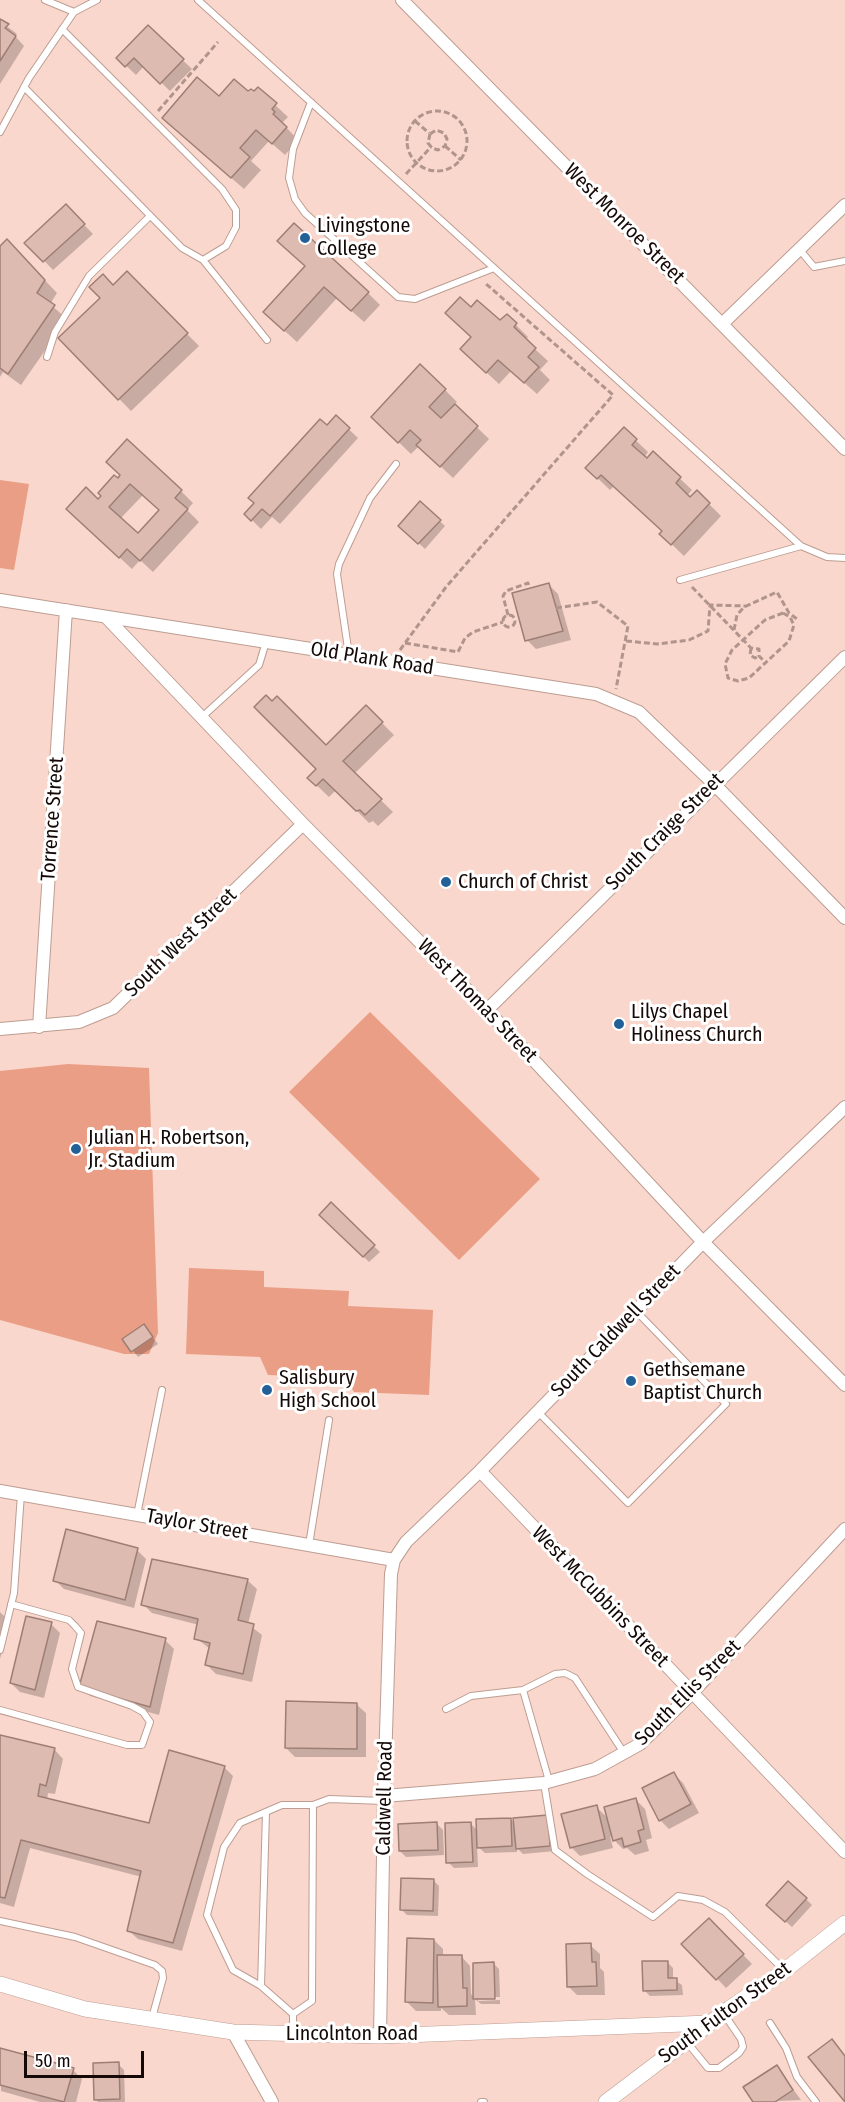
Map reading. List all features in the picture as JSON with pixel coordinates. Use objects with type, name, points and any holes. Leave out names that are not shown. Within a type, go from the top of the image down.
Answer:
[{"type":"street","name":"West Monroe Street","points":[[402,0],[845,449]]},
{"type":"street","points":[[722,324],[845,205]]},
{"type":"street","name":"Old Plank Road","points":[[0,600],[596,694],[639,712],[714,784],[845,918]]},
{"type":"street","name":"Torrence Street","points":[[39,1027],[66,610]]},
{"type":"street","name":"West Thomas Street","points":[[107,618],[303,824],[487,1010],[703,1242],[845,1385]]},
{"type":"street","name":"South Craige Street","points":[[487,1010],[845,657]]},
{"type":"street","name":"South West Street","points":[[0,1029],[79,1022],[113,1008],[303,824]]},
{"type":"street","name":"South Caldwell Street","points":[[394,1560],[406,1542],[480,1471],[703,1242],[845,1107]]},
{"type":"street","name":"West McCubbins Street","points":[[480,1471],[845,1852]]},
{"type":"street","name":"Taylor Street","points":[[0,1491],[394,1560]]},
{"type":"street","name":"South Ellis Street","points":[[384,1799],[546,1782],[595,1769],[640,1744],[692,1693],[845,1529]]},
{"type":"street","name":"Caldwell Road","points":[[380,2036],[384,1799],[391,1574],[394,1560]]},
{"type":"street","name":"South Fulton Street","points":[[606,2102],[709,2023],[784,1971],[845,1923]]},
{"type":"street","name":"Lincolnton Road","points":[[0,1984],[85,2009],[233,2032],[380,2036],[709,2023]]},
{"type":"street","points":[[233,2032],[273,2102]]},
{"type":"lane","points":[[45,0],[74,12]]},
{"type":"lane","points":[[0,132],[24,87],[74,12],[97,0]]},
{"type":"lane","points":[[198,0],[801,546],[827,557],[845,558]]},
{"type":"lane","points":[[62,29],[222,189],[236,210],[236,227],[226,246],[203,260]]},
{"type":"lane","points":[[24,87],[182,248],[203,260],[267,340]]},
{"type":"lane","points":[[311,102],[293,149],[289,178],[295,200],[305,213],[398,297],[416,299],[494,268]]},
{"type":"lane","points":[[47,357],[56,332],[89,276],[150,216]]},
{"type":"lane","points":[[800,250],[814,267],[845,261]]},
{"type":"lane","points":[[349,655],[338,574],[339,564],[365,508],[396,464]]},
{"type":"lane","points":[[682,580],[801,546]]},
{"type":"lane","points":[[202,717],[259,665],[266,642]]},
{"type":"lane","points":[[537,1412],[628,1503],[726,1404],[636,1311]]},
{"type":"lane","points":[[137,1515],[162,1390]]},
{"type":"lane","points":[[309,1545],[329,1420]]},
{"type":"lane","points":[[0,1650],[11,1604],[21,1494]]},
{"type":"lane","points":[[0,1710],[127,1745],[142,1745],[150,1722],[143,1712],[132,1706],[78,1688],[72,1670],[81,1633],[69,1620],[11,1604]]},
{"type":"lane","points":[[446,1709],[471,1696],[523,1690],[555,1674],[570,1674],[624,1753]]},
{"type":"lane","points":[[523,1690],[546,1782],[555,1850],[653,1917],[678,1896],[703,1900],[725,1912],[784,1971]]},
{"type":"lane","points":[[293,2034],[293,2014],[261,1986],[233,1970],[207,1915],[224,1847],[240,1822],[282,1805],[313,1805],[329,1799],[384,1799]]},
{"type":"lane","points":[[293,2014],[312,2001],[313,1805]]},
{"type":"lane","points":[[261,1986],[266,1812]]},
{"type":"lane","points":[[0,1921],[75,1937],[155,1965],[162,1971],[163,1978],[151,2021]]},
{"type":"lane","points":[[685,2041],[708,2068],[719,2068],[739,2053],[743,2047],[741,2038],[723,2013]]},
{"type":"lane","points":[[770,2023],[786,2048],[797,2077],[816,2102]]},
{"type":"path","points":[[151,118],[218,42]]},
{"type":"path","points":[[437,110],[446,111],[460,120],[465,127],[468,144],[461,160],[445,170],[435,171],[417,162],[408,148],[407,138],[415,121],[421,115],[437,110]]},
{"type":"path","points":[[415,121],[430,134]]},
{"type":"path","points":[[436,130],[444,133],[447,139],[445,146],[438,150],[431,147],[428,139],[430,134],[436,130]]},
{"type":"path","points":[[445,146],[461,160]]},
{"type":"path","points":[[399,182],[431,147]]},
{"type":"path","points":[[400,650],[446,586],[613,395],[485,283]]},
{"type":"path","points":[[682,580],[710,605],[751,648],[759,649],[759,656],[766,663]]},
{"type":"path","points":[[508,615],[503,596],[506,591],[528,583],[529,588]]},
{"type":"path","points":[[734,630],[737,615],[746,606],[777,592],[791,616],[794,625],[792,637],[745,680],[728,678],[725,669],[727,659],[743,639],[773,615],[783,613],[791,616],[797,619]]},
{"type":"path","points":[[556,608],[571,604],[600,603],[628,626],[614,702]]},
{"type":"path","points":[[710,605],[746,606]]},
{"type":"path","points":[[626,641],[657,644],[698,637],[709,628],[710,605]]},
{"type":"path","points":[[405,644],[458,652],[465,638],[473,632],[503,622],[508,615]]},
{"type":"path","points":[[503,622],[509,627],[514,624],[513,616],[508,615]]},
{"type":"path","points":[[751,648],[750,655],[755,658],[759,656]]},
{"type":"shaded area","points":[[0,480],[29,484],[14,570],[0,568]]},
{"type":"shaded area","points":[[370,1012],[540,1179],[459,1260],[289,1092]]},
{"type":"shaded area","name":"Julian H. Robertson, Jr. Stadium","points":[[68,1064],[149,1068],[158,1333],[149,1354],[124,1354],[0,1320],[0,1071]]},
{"type":"shaded area","points":[[189,1268],[264,1271],[264,1287],[349,1291],[348,1306],[433,1310],[429,1395],[354,1392],[345,1378],[268,1375],[260,1357],[186,1354]]},
{"type":"building","points":[[0,19],[9,24],[5,28],[16,36],[0,61]]},
{"type":"building","points":[[148,25],[184,59],[160,84],[134,58],[125,67],[116,58]]},
{"type":"building","points":[[197,77],[219,96],[234,79],[248,91],[251,89],[254,91],[258,87],[277,103],[272,109],[275,112],[273,114],[287,127],[272,144],[256,130],[240,148],[250,157],[231,178],[162,118]]},
{"type":"building","points":[[66,204],[85,224],[43,262],[24,243]]},
{"type":"building","points":[[294,223],[369,292],[351,311],[324,287],[284,331],[263,312],[305,266],[277,241]]},
{"type":"building","points":[[7,239],[45,280],[37,293],[55,305],[8,374],[0,368],[0,246]]},
{"type":"building","points":[[127,271],[188,333],[118,400],[58,338],[100,298],[89,287],[103,274],[113,285]]},
{"type":"building","points":[[460,297],[471,307],[477,300],[500,320],[507,314],[517,323],[514,327],[536,348],[528,357],[539,367],[524,383],[498,360],[486,373],[460,349],[471,337],[445,313]]},
{"type":"building","points":[[420,364],[446,389],[429,407],[441,418],[455,404],[478,426],[440,467],[416,445],[421,440],[410,430],[398,443],[371,417]]},
{"type":"building","points":[[336,415],[350,428],[270,516],[262,509],[251,521],[244,514],[254,503],[248,498],[320,419],[327,425]]},
{"type":"building","points":[[624,427],[637,439],[632,445],[647,458],[653,451],[681,477],[676,483],[690,497],[697,490],[710,503],[671,545],[659,534],[662,531],[601,475],[597,479],[585,468]]},
{"type":"building","points":[[127,439],[182,490],[175,498],[188,509],[140,561],[127,549],[119,558],[66,509],[86,487],[98,499],[101,496],[98,493],[114,475],[118,478],[120,475],[106,462]],"holes":[[[130,484],[159,510],[138,533],[109,507]]]},
{"type":"building","points":[[420,501],[441,520],[418,544],[398,526]]},
{"type":"building","points":[[549,583],[563,631],[525,641],[512,593]]},
{"type":"building","points":[[266,695],[272,701],[277,696],[326,745],[366,705],[383,722],[343,761],[382,799],[365,815],[360,810],[356,811],[323,779],[316,786],[307,778],[316,769],[254,707]]},
{"type":"building","points":[[331,1202],[375,1245],[363,1257],[319,1215]]},
{"type":"building","points":[[144,1324],[153,1337],[131,1352],[122,1339]]},
{"type":"building","points":[[66,1529],[138,1548],[125,1600],[53,1581]]},
{"type":"building","points":[[152,1559],[248,1579],[238,1620],[254,1624],[243,1674],[205,1665],[210,1643],[194,1639],[198,1619],[141,1605]]},
{"type":"building","points":[[26,1616],[52,1622],[35,1690],[10,1683]]},
{"type":"building","points":[[97,1621],[166,1638],[150,1707],[79,1687]]},
{"type":"building","points":[[286,1701],[357,1703],[357,1749],[285,1748]]},
{"type":"building","points":[[0,1735],[55,1748],[46,1786],[40,1784],[38,1796],[149,1823],[169,1750],[225,1766],[173,1943],[127,1931],[141,1871],[21,1840],[5,1898],[0,1897]]},
{"type":"building","points":[[674,1772],[691,1804],[659,1821],[642,1788]]},
{"type":"building","points":[[636,1798],[644,1829],[638,1831],[641,1842],[624,1847],[622,1838],[613,1841],[604,1807]]},
{"type":"building","points":[[597,1805],[605,1839],[570,1848],[561,1814]]},
{"type":"building","points":[[548,1815],[550,1846],[516,1849],[513,1818]]},
{"type":"building","points":[[511,1818],[512,1846],[477,1848],[476,1819]]},
{"type":"building","points":[[437,1822],[438,1850],[399,1851],[398,1824]]},
{"type":"building","points":[[471,1822],[473,1862],[446,1863],[445,1823]]},
{"type":"building","points":[[401,1878],[434,1879],[433,1911],[400,1910]]},
{"type":"building","points":[[788,1881],[807,1898],[785,1922],[766,1905]]},
{"type":"building","points":[[709,1918],[744,1954],[716,1980],[681,1944]]},
{"type":"building","points":[[407,1938],[434,1939],[433,2003],[405,2002]]},
{"type":"building","points":[[591,1943],[592,1962],[596,1962],[597,1986],[567,1987],[566,1944]]},
{"type":"building","points":[[437,1955],[462,1955],[463,1988],[467,1988],[467,2006],[438,2007]]},
{"type":"building","points":[[642,1961],[668,1961],[668,1978],[677,1978],[677,1990],[643,1991]]},
{"type":"building","points":[[494,1962],[495,1999],[473,1999],[473,1963]]},
{"type":"building","points":[[832,2039],[845,2056],[845,2102],[808,2057]]},
{"type":"building","points":[[0,2048],[74,2068],[64,2102],[0,2085]]},
{"type":"building","points":[[119,2062],[120,2099],[94,2100],[93,2063]]},
{"type":"building","points":[[777,2065],[793,2090],[775,2102],[753,2102],[743,2087]]},
{"type":"place","name":"Livingstone College","points":[[305,238]]},
{"type":"place","name":"Church of Christ","points":[[446,882]]},
{"type":"place","name":"Lilys Chapel Holiness Church","points":[[619,1024]]},
{"type":"place","name":"Julian H. Robertson, Jr. Stadium","points":[[76,1149]]},
{"type":"place","name":"Gethsemane Baptist Church","points":[[631,1381]]},
{"type":"place","name":"Salisbury High School","points":[[267,1390]]}]
